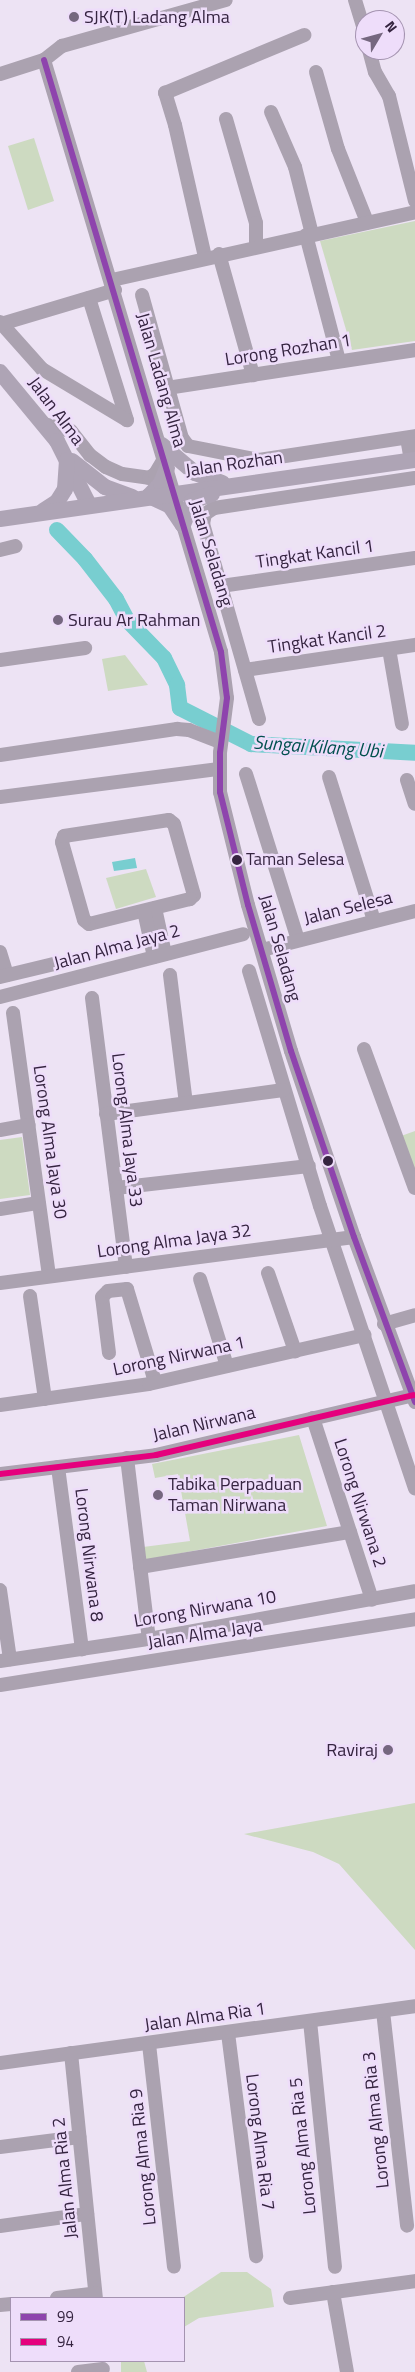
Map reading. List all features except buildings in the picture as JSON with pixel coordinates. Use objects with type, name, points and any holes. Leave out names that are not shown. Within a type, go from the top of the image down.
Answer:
[{"type":"main road","name":"Jalan Alma","points":[[0,372],[44,424],[67,456],[90,505]]},
{"type":"main road","points":[[67,456],[105,487],[170,506],[183,525]]},
{"type":"main road","points":[[43,511],[57,502],[65,489],[67,456]]},
{"type":"main road","points":[[142,497],[161,483],[164,457],[195,474],[226,485]]},
{"type":"main road","name":"Jalan Rozhan","points":[[0,519],[173,492],[413,460]]},
{"type":"main road","points":[[183,525],[192,501],[226,485]]},
{"type":"street","points":[[0,74],[44,60],[62,46],[226,0]]},
{"type":"street","points":[[253,374],[212,256],[165,93],[304,35]]},
{"type":"street","name":"Jalan Ladang Alma","points":[[44,60],[113,285],[173,492]]},
{"type":"street","points":[[372,60],[375,72],[389,96],[415,201]]},
{"type":"street","points":[[316,72],[338,149],[368,222]]},
{"type":"street","points":[[271,112],[295,167],[338,361]]},
{"type":"street","points":[[226,119],[256,223],[256,246]]},
{"type":"street","points":[[89,298],[127,420],[42,369],[1,323],[89,298],[113,285],[212,256],[415,212]]},
{"type":"street","name":"Jalan Rozhan","points":[[142,295],[182,438],[188,446],[259,460],[411,437]]},
{"type":"street","name":"Lorong Rozhan 1","points":[[167,388],[415,350]]},
{"type":"street","points":[[44,424],[71,431],[90,455],[106,467],[122,474],[149,478],[155,474],[164,457]]},
{"type":"street","points":[[411,437],[413,460]]},
{"type":"street","points":[[259,719],[203,524],[205,514],[214,508],[415,478]]},
{"type":"street","name":"Jalan Seladang","points":[[173,492],[221,652],[227,702],[219,769],[223,811],[266,966],[354,1237],[384,1324],[414,1399]]},
{"type":"street","points":[[0,550],[16,546]]},
{"type":"street","name":"Tingkat Kancil 1","points":[[221,586],[415,558]]},
{"type":"street","name":"Tingkat Kancil 2","points":[[246,673],[415,645]]},
{"type":"street","points":[[0,660],[85,648]]},
{"type":"street","points":[[389,649],[402,724]]},
{"type":"street","points":[[227,702],[246,673]]},
{"type":"street","points":[[0,755],[177,729],[190,730],[222,739]]},
{"type":"street","points":[[0,797],[219,769]]},
{"type":"street","name":"Jalan Seladang","points":[[246,774],[298,940]]},
{"type":"street","points":[[328,777],[374,922]]},
{"type":"street","points":[[408,780],[415,804]]},
{"type":"street","points":[[168,820],[174,824],[194,895],[190,900],[150,909],[89,924],[84,920],[62,842],[64,836],[168,820]]},
{"type":"street","points":[[248,905],[243,934],[266,966]]},
{"type":"street","points":[[150,909],[159,956]]},
{"type":"street","name":"Jalan Selesa","points":[[262,950],[415,911]]},
{"type":"street","name":"Jalan Alma Jaya 2","points":[[0,997],[243,934]]},
{"type":"street","points":[[0,952],[3,976],[54,964]]},
{"type":"street","name":"Jalan Seladang","points":[[250,971],[283,1090],[415,1488]]},
{"type":"street","points":[[170,975],[186,1103]]},
{"type":"street","name":"Lorong Alma Jaya 33","points":[[92,998],[126,1267]]},
{"type":"street","name":"Lorong Alma Jaya 30","points":[[13,1013],[49,1276]]},
{"type":"street","points":[[364,1050],[415,1188]]},
{"type":"street","points":[[106,1114],[283,1090]]},
{"type":"street","points":[[0,1130],[28,1125]]},
{"type":"street","points":[[116,1188],[309,1166]]},
{"type":"street","points":[[0,1209],[39,1203]]},
{"type":"street","name":"Lorong Alma Jaya 32","points":[[0,1284],[354,1237]]},
{"type":"street","points":[[268,1273],[295,1351]]},
{"type":"street","points":[[200,1279],[226,1366]]},
{"type":"street","points":[[109,1353],[102,1297],[108,1291],[127,1289],[155,1382]]},
{"type":"street","points":[[30,1296],[45,1398]]},
{"type":"street","points":[[384,1324],[414,1318]]},
{"type":"street","name":"Lorong Nirwana 1","points":[[0,1405],[155,1382],[364,1335]]},
{"type":"street","name":"Jalan Nirwana","points":[[0,1474],[127,1458],[387,1401],[414,1399]]},
{"type":"street","name":"Lorong Nirwana 2","points":[[312,1418],[372,1600]]},
{"type":"street","points":[[127,1458],[149,1639]]},
{"type":"street","name":"Lorong Nirwana 8","points":[[58,1467],[82,1649]]},
{"type":"street","points":[[140,1567],[350,1532]]},
{"type":"street","points":[[0,1590],[5,1660]]},
{"type":"street","name":"Lorong Nirwana 10","points":[[5,1660],[149,1639],[415,1591]]},
{"type":"street","name":"Jalan Alma Jaya","points":[[0,1685],[415,1619]]},
{"type":"street","name":"Jalan Alma Ria 1","points":[[0,2063],[415,2006]]},
{"type":"street","name":"Lorong Alma Ria 3","points":[[383,2010],[407,2226]]},
{"type":"street","name":"Lorong Alma Ria 5","points":[[310,2021],[335,2266]]},
{"type":"street","name":"Lorong Alma Ria 7","points":[[228,2033],[256,2256]]},
{"type":"street","name":"Lorong Alma Ria 9","points":[[149,2044],[174,2267]]},
{"type":"street","name":"Jalan Alma Ria 2","points":[[71,2053],[96,2296]]},
{"type":"street","points":[[0,2147],[79,2137]]},
{"type":"street","points":[[0,2226],[87,2214]]},
{"type":"street","points":[[290,2298],[415,2281]]},
{"type":"street","points":[[333,2292],[347,2372]]},
{"type":"street","points":[[76,2297],[96,2296]]},
{"type":"street","points":[[78,2372],[103,2367]]},
{"type":"shaded area","points":[[34,138],[54,201],[28,210],[8,146]]},
{"type":"shaded area","points":[[415,221],[415,341],[352,350],[320,241]]},
{"type":"shaded area","points":[[125,655],[148,685],[108,691],[102,659]]},
{"type":"shaded area","points":[[135,858],[137,868],[114,871],[112,862]]},
{"type":"shaded area","points":[[146,869],[156,897],[116,909],[106,878]]},
{"type":"shaded area","points":[[415,1131],[415,1179],[401,1136]]},
{"type":"shaded area","points":[[22,1137],[30,1195],[0,1199],[0,1140]]},
{"type":"shaded area","points":[[299,1435],[327,1526],[144,1560],[143,1547],[190,1541],[178,1474],[155,1478],[152,1464]]},
{"type":"shaded area","points":[[415,1803],[415,1950],[339,1864],[313,1852],[244,1834]]},
{"type":"shaded area","points":[[221,2272],[247,2272],[271,2289],[274,2307],[199,2318],[185,2326],[184,2297]]},
{"type":"shaded area","points":[[121,2362],[144,2362],[147,2372],[121,2372]]},
{"type":"waterway","name":"Sungai Kilang Ubi","points":[[57,530],[85,559],[116,599],[127,620],[164,658],[177,685],[180,708],[251,744],[415,753]]},
{"type":"transit line","name":"99","points":[[44,60],[221,652],[227,698],[220,753],[220,792],[248,905],[291,1051],[354,1237],[415,1402]]},
{"type":"transit line","name":"94","points":[[0,1474],[156,1455],[413,1395]]},
{"type":"place","name":"SJK(T) Ladang Alma","points":[[74,17]]},
{"type":"place","name":"Surau Ar Rahman","points":[[58,620]]},
{"type":"place","name":"Taman Selesa","points":[[237,860]]},
{"type":"place","name":"Tabika Perpaduan Taman Nirwana","points":[[158,1495]]},
{"type":"place","name":"Raviraj","points":[[388,1750]]}]
